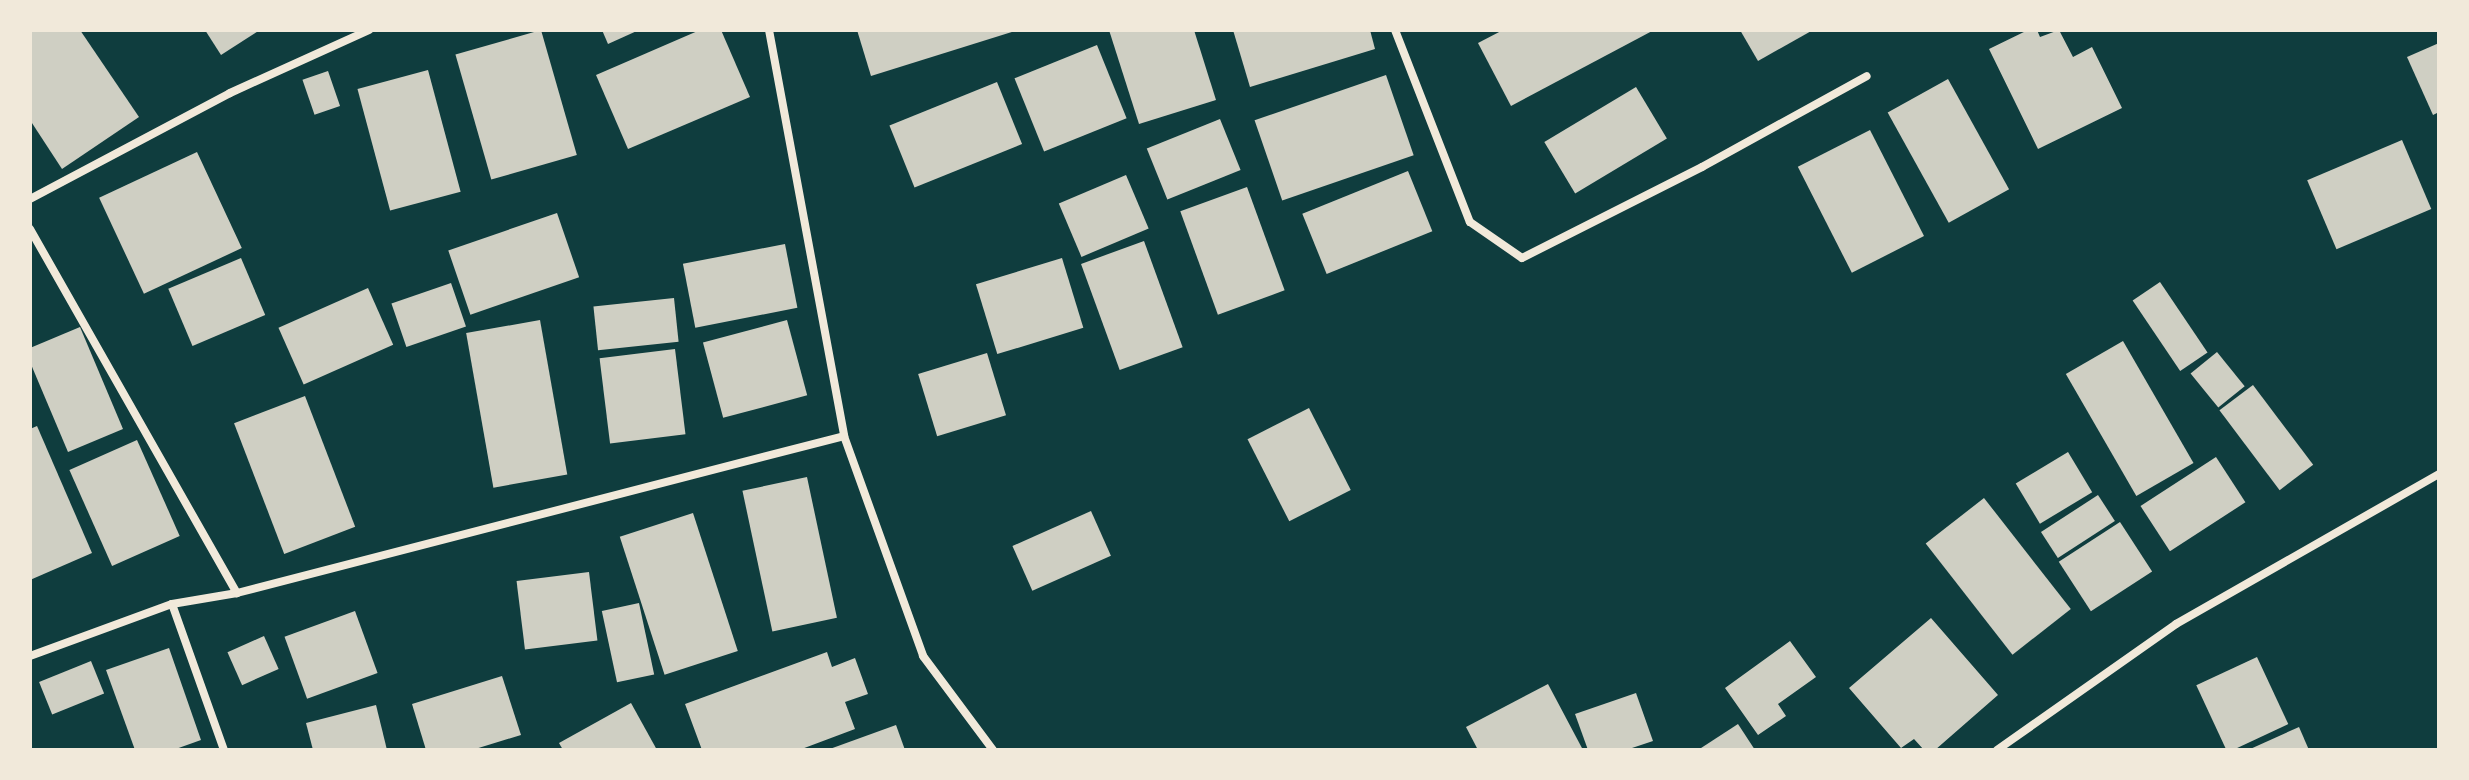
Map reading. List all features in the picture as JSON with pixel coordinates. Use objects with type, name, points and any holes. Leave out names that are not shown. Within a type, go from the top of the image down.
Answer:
[{"type":"street","points":[[30,199],[230,93],[369,30]]},
{"type":"street","points":[[769,30],[844,436],[923,656],[993,750]]},
{"type":"street","points":[[1395,30],[1470,222],[1522,258],[1702,167],[1867,76]]},
{"type":"street","points":[[30,229],[237,593]]},
{"type":"street","points":[[30,656],[172,604],[237,593],[844,436]]},
{"type":"street","points":[[1997,750],[2176,624],[2439,474]]},
{"type":"street","points":[[172,604],[224,750]]},
{"type":"building","points":[[30,30],[80,30],[139,117],[62,169],[30,120]]},
{"type":"building","points":[[205,30],[260,30],[221,55]]},
{"type":"building","points":[[541,30],[577,155],[491,179],[455,55]]},
{"type":"building","points":[[602,30],[639,30],[608,44]]},
{"type":"building","points":[[700,30],[721,30],[750,97],[628,149],[596,75]]},
{"type":"building","points":[[857,30],[1015,30],[1015,31],[871,76]]},
{"type":"building","points":[[1109,30],[1194,30],[1216,100],[1139,124]]},
{"type":"building","points":[[1233,30],[1370,30],[1375,49],[1250,87]]},
{"type":"building","points":[[1503,30],[1654,30],[1511,106],[1478,43]]},
{"type":"building","points":[[1740,30],[1813,30],[1758,61]]},
{"type":"building","points":[[2028,30],[2037,30],[2040,37],[2059,30],[2073,57],[2092,47],[2122,108],[2038,149],[1989,49]]},
{"type":"building","points":[[2439,43],[2439,112],[2433,115],[2407,57]]},
{"type":"building","points":[[1097,45],[1127,118],[1044,152],[1014,78]]},
{"type":"building","points":[[428,70],[461,192],[390,211],[357,89]]},
{"type":"building","points":[[328,71],[340,106],[315,115],[302,80]]},
{"type":"building","points":[[1386,75],[1414,155],[1282,201],[1255,120]]},
{"type":"building","points":[[1948,79],[2009,189],[1949,223],[1888,112]]},
{"type":"building","points":[[997,82],[1022,144],[915,188],[889,125]]},
{"type":"building","points":[[1636,87],[1667,138],[1575,194],[1544,142]]},
{"type":"building","points":[[1220,119],[1241,170],[1167,200],[1147,149]]},
{"type":"building","points":[[1870,130],[1924,236],[1852,273],[1798,167]]},
{"type":"building","points":[[2402,140],[2431,209],[2336,249],[2307,180]]},
{"type":"building","points":[[197,152],[242,248],[144,294],[99,198]]},
{"type":"building","points":[[1408,171],[1432,231],[1327,274],[1302,214]]},
{"type":"building","points":[[1126,175],[1149,228],[1081,257],[1059,204]]},
{"type":"building","points":[[1247,187],[1285,290],[1218,315],[1180,211]]},
{"type":"building","points":[[557,213],[579,277],[470,315],[448,250]]},
{"type":"building","points":[[1144,241],[1183,347],[1120,370],[1081,264]]},
{"type":"building","points":[[785,244],[797,308],[695,328],[683,264]]},
{"type":"building","points":[[241,258],[265,315],[193,346],[168,289]]},
{"type":"building","points":[[1062,258],[1083,328],[997,354],[976,284]]},
{"type":"building","points":[[2160,282],[2208,352],[2180,371],[2133,300]]},
{"type":"building","points":[[451,283],[466,326],[406,347],[391,304]]},
{"type":"building","points":[[368,288],[393,345],[304,385],[278,328]]},
{"type":"building","points":[[674,298],[679,342],[598,350],[593,306]]},
{"type":"building","points":[[540,320],[567,475],[493,488],[466,333]]},
{"type":"building","points":[[787,320],[807,395],[723,418],[703,343]]},
{"type":"building","points":[[80,327],[123,429],[68,452],[30,362],[30,348]]},
{"type":"building","points":[[2123,341],[2194,463],[2136,496],[2066,374]]},
{"type":"building","points":[[675,349],[685,434],[610,444],[600,358]]},
{"type":"building","points":[[2217,352],[2245,386],[2218,408],[2191,373]]},
{"type":"building","points":[[987,353],[1006,415],[937,436],[918,374]]},
{"type":"building","points":[[2253,385],[2313,465],[2280,490],[2219,410]]},
{"type":"building","points":[[305,396],[355,527],[284,554],[234,423]]},
{"type":"building","points":[[1309,408],[1351,490],[1289,521],[1248,439]]},
{"type":"building","points":[[37,426],[92,553],[30,580],[30,429]]},
{"type":"building","points":[[137,440],[180,536],[112,566],[69,470]]},
{"type":"building","points":[[2068,452],[2092,492],[2040,524],[2016,483]]},
{"type":"building","points":[[2216,457],[2245,502],[2170,551],[2141,506]]},
{"type":"building","points":[[807,477],[837,618],[772,632],[742,491]]},
{"type":"building","points":[[2098,495],[2115,521],[2058,558],[2041,532]]},
{"type":"building","points":[[1984,498],[2071,609],[2012,655],[1926,544]]},
{"type":"building","points":[[1091,511],[1111,556],[1032,591],[1012,546]]},
{"type":"building","points":[[693,513],[738,651],[665,675],[620,537]]},
{"type":"building","points":[[2120,522],[2152,571],[2091,611],[2059,562]]},
{"type":"building","points":[[589,572],[597,640],[525,649],[517,581]]},
{"type":"building","points":[[639,603],[654,674],[617,682],[602,611]]},
{"type":"building","points":[[355,611],[378,673],[307,699],[285,637]]},
{"type":"building","points":[[1931,618],[1998,695],[1935,750],[1924,750],[1914,739],[1901,748],[1849,688]]},
{"type":"building","points":[[264,636],[279,669],[242,685],[227,652]]},
{"type":"building","points":[[1790,641],[1816,677],[1778,704],[1786,716],[1758,735],[1725,688]]},
{"type":"building","points":[[169,648],[201,740],[173,750],[135,750],[106,670]]},
{"type":"building","points":[[827,652],[832,667],[855,658],[868,694],[845,702],[855,729],[799,750],[702,750],[685,704]]},
{"type":"building","points":[[2257,657],[2288,724],[2233,750],[2226,750],[2196,685]]},
{"type":"building","points":[[91,661],[104,693],[52,714],[39,682]]},
{"type":"building","points":[[502,676],[521,735],[472,750],[426,750],[412,704]]},
{"type":"building","points":[[1548,684],[1583,750],[1478,750],[1466,727]]},
{"type":"building","points":[[1636,693],[1653,741],[1626,750],[1588,750],[1575,714]]},
{"type":"building","points":[[631,703],[657,750],[563,750],[559,743]]},
{"type":"building","points":[[376,705],[387,750],[313,750],[306,723]]},
{"type":"building","points":[[1738,724],[1755,750],[1698,750]]},
{"type":"building","points":[[896,725],[905,750],[827,750]]},
{"type":"building","points":[[2299,727],[2309,750],[2248,750]]}]
